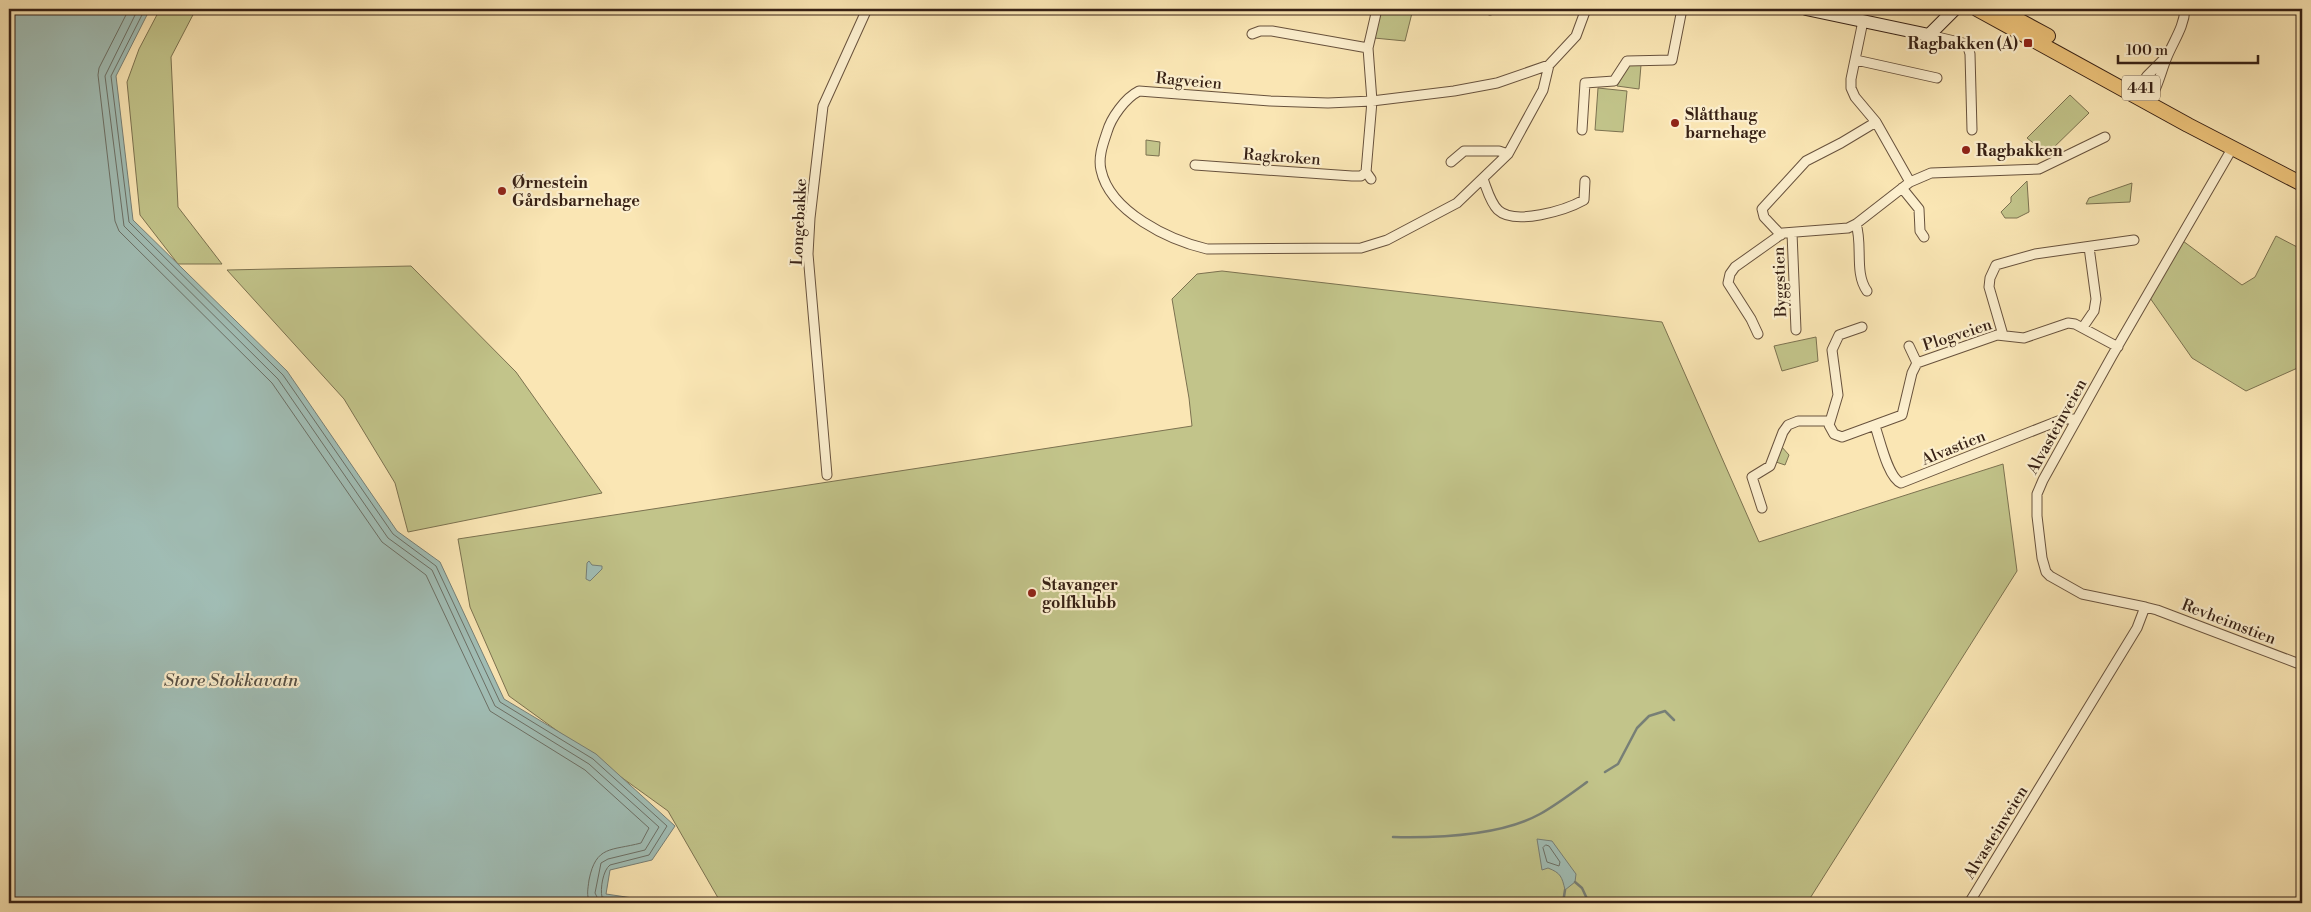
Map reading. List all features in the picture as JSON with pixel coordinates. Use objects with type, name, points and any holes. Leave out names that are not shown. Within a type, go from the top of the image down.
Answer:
[{"type":"main road","name":"441","points":[[1977,9],[2145,93]]},
{"type":"main road","name":"441","points":[[1998,9],[2193,119],[2232,147],[2302,184]]},
{"type":"street","name":"Longebakke","points":[[827,475],[808,254],[810,218],[823,106],[867,9]]},
{"type":"street","name":"Ragkroken","points":[[1194,164],[1352,176],[1368,175],[1372,101],[1368,48],[1377,9]]},
{"type":"street","name":"Ragveien","points":[[1549,65],[1543,90],[1508,154],[1483,179],[1457,203],[1388,240],[1361,248],[1207,249],[1182,242],[1140,220],[1113,195],[1101,169],[1100,155],[1108,127],[1128,99],[1139,91],[1270,101],[1328,103],[1372,101],[1454,91],[1497,83],[1549,65],[1576,36],[1586,9]]},
{"type":"street","points":[[1582,130],[1585,83],[1614,82],[1627,61],[1672,60],[1682,9]]},
{"type":"street","points":[[1806,9],[1863,21],[1932,32],[1967,44],[1970,54],[1972,130]]},
{"type":"street","points":[[1932,32],[1944,9]]},
{"type":"street","points":[[1932,32],[1955,9]]},
{"type":"street","points":[[2145,93],[2168,56],[2182,26],[2185,9]]},
{"type":"street","points":[[1863,21],[1851,79],[1851,88],[1855,97],[1876,122],[1919,209],[1920,231],[1924,237]]},
{"type":"street","points":[[1252,34],[1260,31],[1272,31],[1368,48]]},
{"type":"street","points":[[2145,93],[2147,76],[2168,56]]},
{"type":"street","points":[[1856,60],[1937,78]]},
{"type":"street","points":[[1781,234],[1764,217],[1762,209],[1783,184],[1806,161],[1876,122]]},
{"type":"street","name":"Byggstien","points":[[1758,334],[1728,282],[1730,274],[1735,267],[1781,234],[1848,228],[1856,224],[1906,185],[1931,173],[2039,169],[2105,137]]},
{"type":"street","name":"Alvasteinveien","points":[[1969,903],[2137,628],[2145,607],[2082,594],[2055,581],[2046,572],[2039,533],[2037,494],[2077,419],[2232,147]]},
{"type":"street","points":[[1451,162],[1464,151],[1499,150],[1508,154]]},
{"type":"street","points":[[1483,179],[1492,202],[1500,212],[1517,216],[1538,216],[1563,210],[1584,200],[1586,181]]},
{"type":"street","points":[[1856,224],[1860,235],[1861,280],[1867,291]]},
{"type":"street","name":"Byggstien","points":[[1792,233],[1796,330]]},
{"type":"street","points":[[2003,335],[1989,287],[1990,278],[1996,265],[2034,254],[2134,240]]},
{"type":"street","points":[[2083,327],[2094,311],[2096,299],[2089,247]]},
{"type":"street","name":"Plogveien","points":[[1829,422],[1831,431],[1842,437],[1902,416],[1912,373],[1917,363],[2003,335],[2024,338],[2068,323],[2083,327],[2118,347]]},
{"type":"street","points":[[1762,508],[1752,477],[1770,466],[1785,428],[1798,420],[1829,422],[1838,394],[1832,346],[1839,335],[1862,327]]},
{"type":"street","name":"Plogveien","points":[[1909,346],[1917,363]]},
{"type":"street","name":"Alvastien","points":[[1875,426],[1890,471],[1895,479],[1902,483],[2063,419],[2077,419]]},
{"type":"street","name":"Revheimstien","points":[[2145,607],[2302,665]]},
{"type":"green space","points":[[160,9],[196,9],[171,57],[178,207],[222,264],[178,264],[140,215],[127,82],[139,49]]},
{"type":"green space","points":[[1381,9],[1413,9],[1405,41],[1374,38]]},
{"type":"green space","points":[[1629,65],[1641,65],[1639,89],[1617,86]]},
{"type":"green space","points":[[1598,88],[1627,91],[1623,132],[1595,130]]},
{"type":"green space","points":[[2070,95],[2089,113],[2047,154],[2027,138]]},
{"type":"green space","points":[[1146,140],[1160,142],[1159,156],[1146,155]]},
{"type":"green space","points":[[2027,181],[2029,212],[2017,218],[2005,218],[2001,212],[2011,202],[2011,197]]},
{"type":"green space","points":[[2132,183],[2130,202],[2086,204],[2089,198]]},
{"type":"green space","points":[[2276,236],[2299,248],[2302,273],[2302,366],[2246,391],[2192,358],[2150,298],[2183,241],[2242,285],[2255,277]]},
{"type":"green space","points":[[411,266],[516,372],[602,493],[408,532],[395,483],[344,399],[227,270]]},
{"type":"green space","name":"Stavanger golfklubb","points":[[1222,271],[1662,322],[1759,542],[2003,464],[2017,571],[1807,903],[721,903],[668,811],[509,696],[470,607],[458,539],[1192,426],[1172,299],[1197,274]]},
{"type":"green space","points":[[1816,337],[1818,361],[1782,371],[1774,346]]},
{"type":"green space","points":[[1781,446],[1789,455],[1785,465],[1776,462]]},
{"type":"water","name":"Store Stokkavatn","points":[[9,9],[150,9],[116,76],[133,220],[287,371],[397,531],[440,562],[504,699],[596,754],[675,826],[652,860],[610,870],[606,894],[666,903],[9,903]]},
{"type":"water","points":[[589,561],[592,565],[602,566],[602,569],[590,581],[586,579],[587,563]]},
{"type":"water","points":[[1537,839],[1552,841],[1576,874],[1575,882],[1565,890],[1562,879],[1556,872],[1548,868],[1542,870]]},
{"type":"waterway","points":[[1605,772],[1618,764],[1637,728],[1649,716],[1665,711],[1674,720]]},
{"type":"waterway","points":[[1393,837],[1449,836],[1506,827],[1540,814],[1587,782]]},
{"type":"waterway","points":[[1575,882],[1582,888],[1589,903]]},
{"type":"waterway","points":[[1563,903],[1565,890]]},
{"type":"place","name":"Ragbakken (A)","points":[[2028,43]]},
{"type":"place","name":"Slåtthaug barnehage","points":[[1675,123]]},
{"type":"place","name":"Ragbakken","points":[[1966,150]]},
{"type":"place","name":"Ørnestein Gårdsbarnehage","points":[[502,191]]},
{"type":"place","name":"Stavanger golfklubb","points":[[1032,593]]}]
